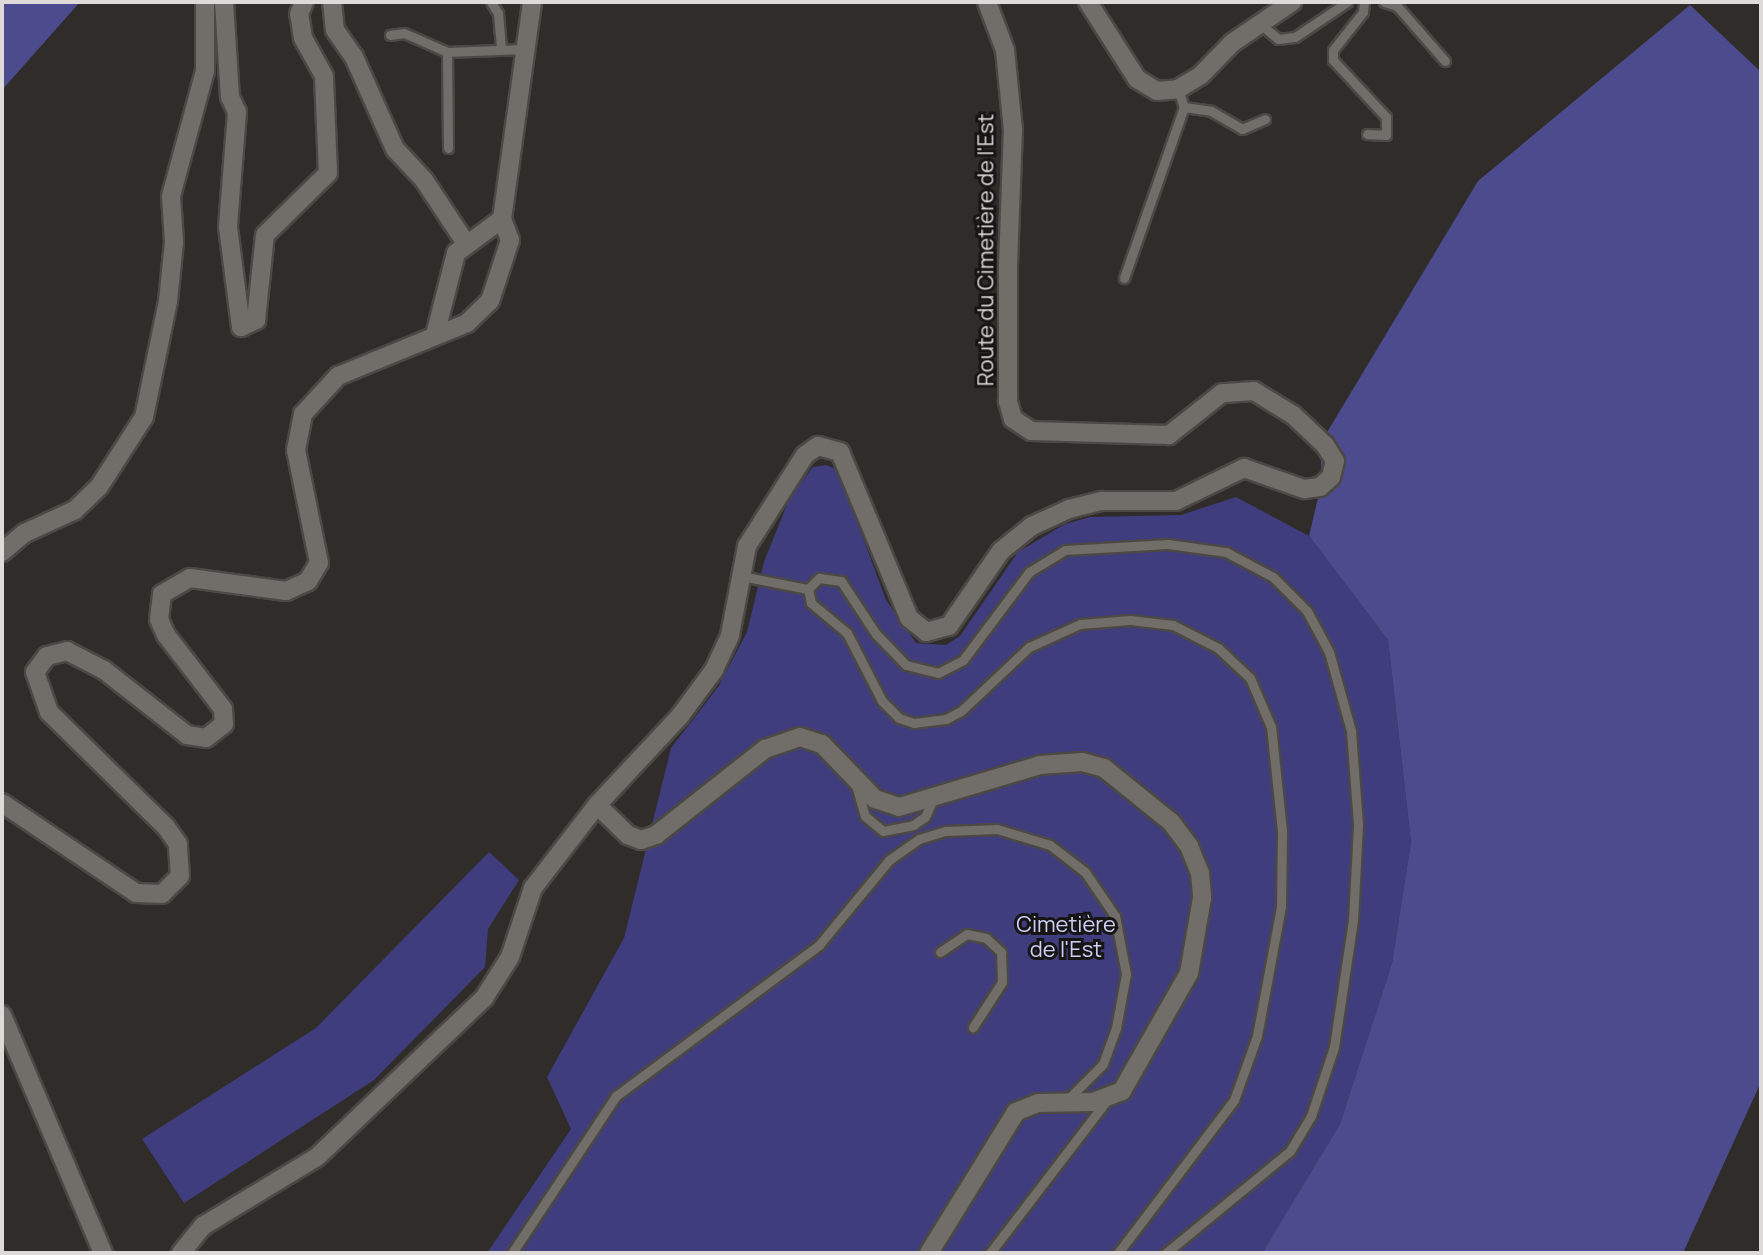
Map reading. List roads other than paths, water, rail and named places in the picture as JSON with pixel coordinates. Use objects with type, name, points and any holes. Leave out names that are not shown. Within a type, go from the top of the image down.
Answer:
[{"type":"street","points":[[2,552],[25,533],[75,510],[99,487],[144,417],[168,301],[174,242],[171,196],[205,71],[205,2]]},
{"type":"street","points":[[224,2],[230,97],[237,112],[228,227],[241,327],[256,320],[265,235],[328,173],[324,76],[303,38],[299,14],[304,2]]},
{"type":"street","points":[[332,2],[335,30],[354,57],[395,149],[431,189],[465,242]]},
{"type":"street","points":[[2,803],[136,893],[149,897],[172,888],[182,861],[178,844],[49,712],[35,683],[40,662],[56,653],[84,657],[174,727],[198,737],[217,732],[224,724],[223,709],[166,635],[159,619],[162,594],[190,578],[286,591],[308,581],[319,563],[296,450],[303,414],[338,376],[467,323],[490,301],[510,240],[502,219],[532,2]]},
{"type":"street","name":"Route du Cimetière de l'Est","points":[[181,1253],[203,1226],[317,1157],[484,998],[510,957],[533,888],[597,805],[680,716],[714,670],[730,635],[747,546],[805,455],[818,446],[840,452],[909,618],[926,632],[949,626],[1001,551],[1032,526],[1069,509],[1102,501],[1176,501],[1244,468],[1312,490],[1327,482],[1335,468],[1325,445],[1293,415],[1254,391],[1222,393],[1169,435],[1031,431],[1013,419],[1008,401],[1008,265],[1013,130],[1005,50],[987,2]]},
{"type":"street","points":[[1088,2],[1137,79],[1157,91],[1181,98],[1259,23],[1292,2]]},
{"type":"street","points":[[435,335],[450,265],[465,242],[502,219]]},
{"type":"street","points":[[597,805],[628,835],[641,840],[656,835],[765,749],[800,737],[822,744],[856,782],[886,805],[932,801],[1040,765],[1082,762],[1127,782],[1189,846],[1200,873],[1202,898],[1189,973],[1122,1091],[1109,1098],[1038,1103],[1016,1112],[929,1253]]},
{"type":"street","points":[[2,1015],[103,1253]]},
{"type":"lane","points":[[491,2],[498,13],[501,49]]},
{"type":"lane","points":[[1259,23],[1278,39],[1295,37],[1347,2]]},
{"type":"lane","points":[[1364,2],[1363,12],[1333,50],[1333,60],[1386,117],[1386,135],[1367,134]]},
{"type":"lane","points":[[1384,2],[1397,6],[1445,61]]},
{"type":"lane","points":[[390,35],[404,33],[447,52],[524,49]]},
{"type":"lane","points":[[447,52],[448,148]]},
{"type":"lane","points":[[1124,278],[1181,98],[1242,129],[1265,119]]},
{"type":"lane","points":[[808,589],[819,578],[841,581],[891,652],[924,673],[952,669],[963,660],[1029,572],[1082,545],[1168,544],[1226,552],[1273,577],[1307,611],[1329,652],[1351,731],[1358,825],[1353,920],[1334,1047],[1311,1116],[1290,1151],[1166,1253]]},
{"type":"lane","points":[[739,576],[808,589]]},
{"type":"lane","points":[[808,589],[811,603],[847,633],[882,701],[899,718],[914,723],[946,719],[961,711],[1029,647],[1080,624],[1130,620],[1173,625],[1218,648],[1250,678],[1271,727],[1282,831],[1281,906],[1257,1036],[1234,1100],[1118,1253]]},
{"type":"lane","points":[[856,782],[865,816],[883,831],[913,825],[925,817],[932,801]]},
{"type":"lane","points":[[512,1253],[616,1096],[819,945],[889,860],[919,839],[946,831],[997,829],[1050,845],[1085,872],[1115,916],[1126,965],[1116,1028],[1103,1064],[1065,1102]]},
{"type":"lane","points":[[940,952],[967,934],[986,938],[1001,952],[1002,982],[973,1027]]},
{"type":"lane","points":[[990,1253],[1109,1098]]},
{"type":"park label","name":"Cimetière de l'Est","points":[[1066,936]]}]
